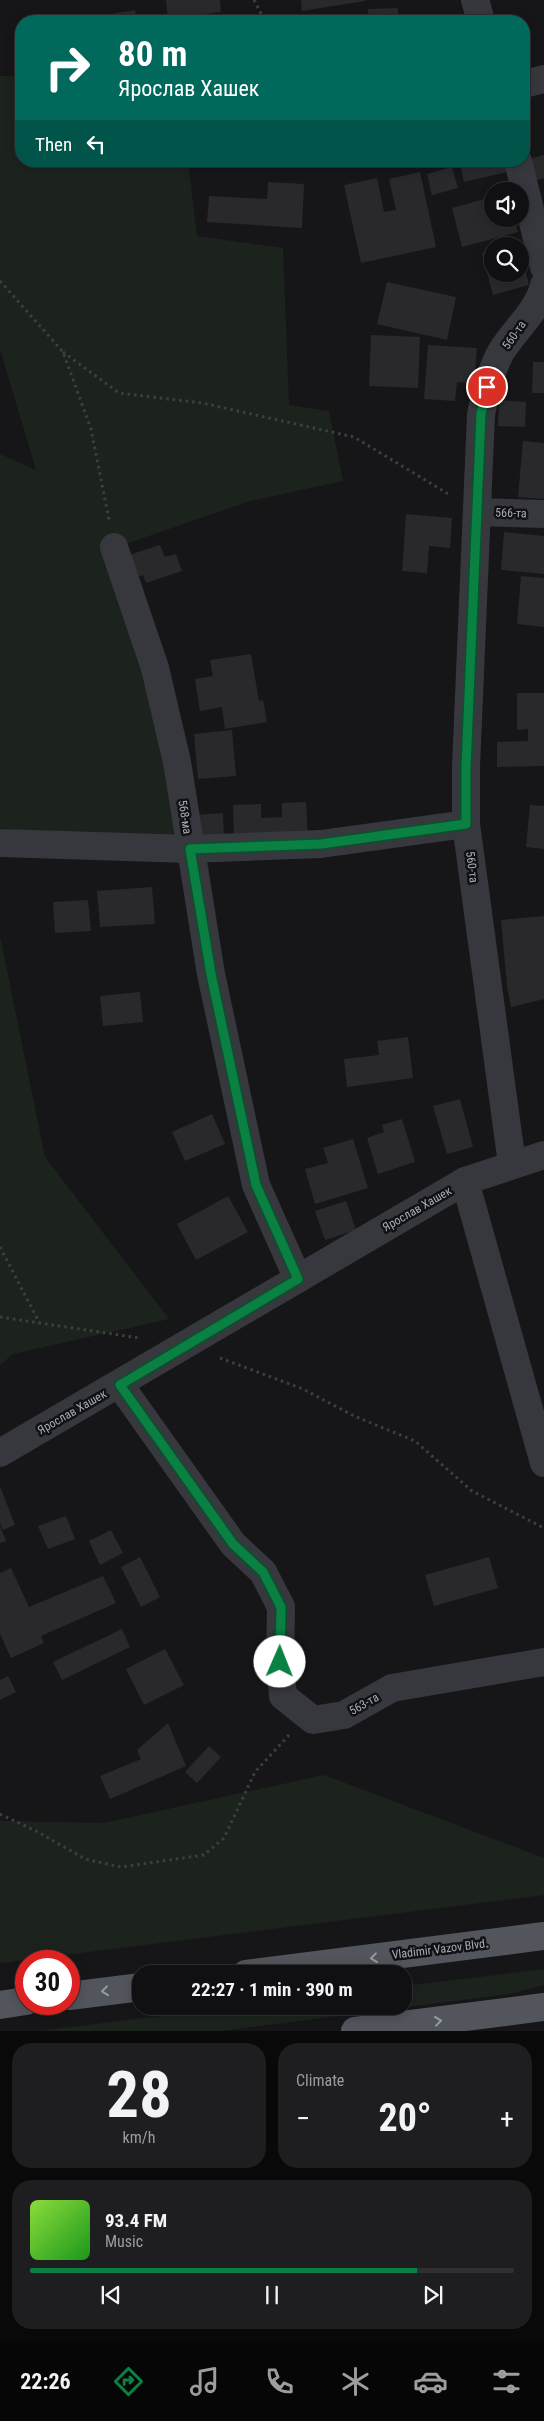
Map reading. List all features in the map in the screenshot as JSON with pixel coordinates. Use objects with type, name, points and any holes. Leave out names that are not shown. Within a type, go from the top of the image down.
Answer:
[{"type":"main road","name":"Vladimir Vazov Blvd.","points":[[317,1965],[544,1936]]},
{"type":"main road","points":[[80,1995],[132,1988]]},
{"type":"main road","points":[[0,2005],[15,2003]]},
{"type":"main road","points":[[355,2031],[544,2007]]},
{"type":"street","points":[[475,0],[479,15]]},
{"type":"street","points":[[530,82],[544,79]]},
{"type":"street","points":[[519,167],[544,267]]},
{"type":"street","name":"560-та","points":[[512,1164],[466,824],[466,767],[481,414],[490,374],[502,351],[542,296],[544,285]]},
{"type":"street","name":"566-та","points":[[478,512],[544,514]]},
{"type":"street","name":"568-ма","points":[[114,548],[155,668],[176,762],[190,849],[321,844],[466,824]]},
{"type":"street","points":[[0,843],[190,849],[211,974],[256,1185],[298,1279]]},
{"type":"street","name":"Ярослав Хашек","points":[[0,1453],[120,1385],[185,1344],[465,1181],[544,1155]]},
{"type":"street","points":[[465,1181],[544,1463]]},
{"type":"street","points":[[120,1385],[233,1544],[263,1572],[281,1607],[280,1662],[283,1696],[312,1720]]},
{"type":"street","name":"563-та","points":[[312,1720],[344,1715],[392,1688],[544,1662]]},
{"type":"path","points":[[254,0],[262,15]]},
{"type":"path","points":[[0,280],[62,352],[118,393],[202,403],[354,437],[478,512]]},
{"type":"path","points":[[62,352],[91,429],[114,548]]},
{"type":"path","points":[[0,1247],[40,1324]]},
{"type":"path","points":[[0,1317],[185,1344],[303,1389],[354,1416],[415,1441],[472,1491],[544,1528]]},
{"type":"path","points":[[0,1814],[38,1832],[85,1859],[121,1867],[204,1855],[224,1838],[255,1772],[290,1733],[312,1720]]},
{"type":"shaded area","points":[[0,76],[15,76],[15,167],[189,167],[197,236],[283,248],[289,405],[329,411],[343,481],[250,501],[114,548],[190,849],[0,828],[0,454],[36,470],[0,349]]},
{"type":"shaded area","points":[[0,936],[45,1157],[169,1319],[13,1354],[0,1365]]},
{"type":"shaded area","points":[[324,1775],[544,1858],[544,1895],[80,1953],[80,1950],[15,1950],[15,1961],[0,1963],[0,1821],[104,1823]]},
{"type":"shaded area","points":[[544,1969],[544,1985],[509,1994],[412,2006],[412,1985]]},
{"type":"shaded area","points":[[167,2015],[345,2015],[220,2031],[41,2031]]},
{"type":"building","points":[[166,0],[220,0],[221,12],[198,15],[167,15]]},
{"type":"building","points":[[301,0],[365,0],[365,1],[302,11]]},
{"type":"building","points":[[398,8],[398,15],[368,15],[368,9]]},
{"type":"building","points":[[135,10],[136,15],[104,15]]},
{"type":"building","points":[[544,155],[544,178],[531,182],[527,167],[530,167],[530,159]]},
{"type":"building","points":[[452,167],[458,188],[432,195],[427,174]]},
{"type":"building","points":[[460,167],[506,167],[507,172],[464,182]]},
{"type":"building","points":[[420,172],[436,247],[361,263],[344,185],[377,178],[384,212],[396,210],[389,179]]},
{"type":"building","points":[[268,182],[304,184],[302,228],[207,222],[209,196],[267,199]]},
{"type":"building","points":[[484,199],[484,227],[516,227],[518,232],[499,237],[484,237],[484,241],[462,247],[452,208]]},
{"type":"building","points":[[387,282],[456,297],[447,340],[377,324]]},
{"type":"building","points":[[490,282],[528,282],[529,285],[493,295]]},
{"type":"building","points":[[371,335],[420,337],[418,388],[369,386]]},
{"type":"building","points":[[428,345],[477,348],[474,383],[457,382],[455,401],[424,399]]},
{"type":"building","points":[[533,362],[544,362],[544,393],[532,393]]},
{"type":"building","points":[[499,400],[526,402],[525,427],[498,426]]},
{"type":"building","points":[[523,441],[544,443],[544,499],[518,497]]},
{"type":"building","points":[[406,514],[452,518],[450,548],[429,546],[427,573],[402,571]]},
{"type":"building","points":[[504,532],[544,536],[544,574],[501,570]]},
{"type":"building","points":[[160,545],[165,557],[176,554],[182,571],[146,583],[143,575],[133,579],[126,556]]},
{"type":"building","points":[[521,576],[544,578],[544,627],[517,624]]},
{"type":"building","points":[[251,654],[259,701],[263,700],[267,722],[225,729],[222,707],[200,711],[195,679],[213,676],[210,660]]},
{"type":"building","points":[[517,693],[544,693],[544,766],[497,767],[497,742],[528,741],[528,729],[517,730]]},
{"type":"building","points":[[232,730],[236,776],[198,779],[194,734]]},
{"type":"building","points":[[306,802],[308,840],[234,842],[233,805],[261,804],[261,818],[282,817],[282,803]]},
{"type":"building","points":[[530,805],[544,806],[544,849],[526,847]]},
{"type":"building","points":[[223,813],[224,837],[197,838],[196,815]]},
{"type":"building","points":[[152,887],[155,924],[100,927],[97,891]]},
{"type":"building","points":[[88,900],[91,931],[55,933],[53,902]]},
{"type":"building","points":[[544,916],[544,999],[511,1007],[507,986],[501,920]]},
{"type":"building","points":[[140,992],[143,1022],[103,1026],[100,996]]},
{"type":"building","points":[[408,1037],[413,1078],[347,1087],[344,1059],[379,1055],[377,1041]]},
{"type":"building","points":[[460,1099],[473,1147],[447,1154],[433,1106]]},
{"type":"building","points":[[212,1114],[225,1144],[185,1161],[172,1132]]},
{"type":"building","points":[[402,1119],[415,1162],[378,1174],[367,1138],[384,1132],[382,1125]]},
{"type":"building","points":[[353,1139],[368,1188],[315,1204],[305,1169],[328,1163],[323,1148]]},
{"type":"building","points":[[228,1196],[248,1232],[196,1260],[177,1224]]},
{"type":"building","points":[[346,1201],[356,1230],[325,1240],[315,1211]]},
{"type":"building","points":[[0,1486],[15,1525],[3,1530],[0,1523]]},
{"type":"building","points":[[66,1516],[75,1539],[48,1549],[38,1526]]},
{"type":"building","points":[[0,1526],[6,1541],[0,1543]]},
{"type":"building","points":[[111,1530],[123,1553],[100,1565],[89,1541]]},
{"type":"building","points":[[140,1557],[160,1597],[141,1607],[121,1567]]},
{"type":"building","points":[[489,1557],[498,1588],[434,1606],[425,1575]]},
{"type":"building","points":[[11,1568],[29,1607],[103,1576],[116,1603],[41,1636],[44,1643],[11,1658],[0,1634],[0,1573]]},
{"type":"building","points":[[122,1629],[130,1647],[62,1680],[53,1662]]},
{"type":"building","points":[[165,1649],[184,1685],[144,1705],[126,1669]]},
{"type":"building","points":[[8,1676],[16,1692],[0,1700],[0,1680]]},
{"type":"building","points":[[168,1723],[186,1766],[110,1799],[100,1776],[141,1759],[137,1750]]},
{"type":"building","points":[[209,1746],[221,1757],[197,1783],[185,1772]]},
{"type":"route","points":[[280,1662],[281,1607],[263,1572],[233,1544],[120,1385],[185,1344],[298,1279],[256,1185],[211,974],[190,849],[321,844],[466,824],[466,767],[481,414],[487,387]]}]
